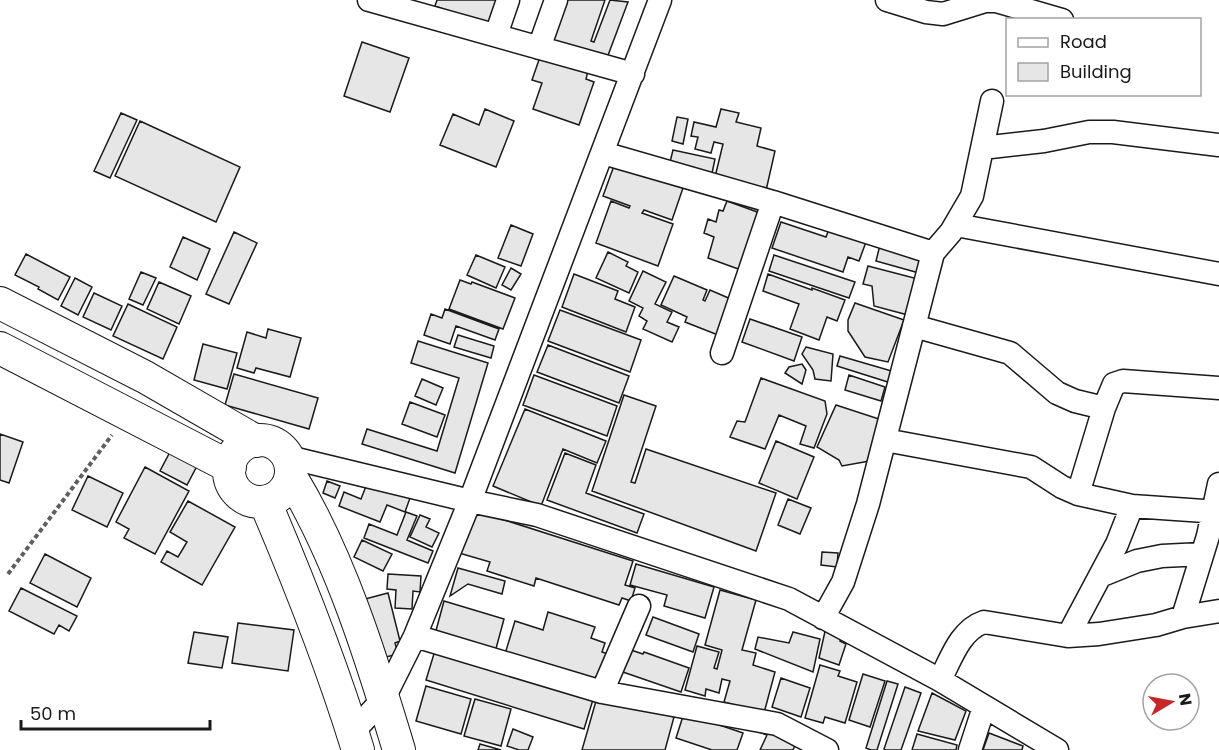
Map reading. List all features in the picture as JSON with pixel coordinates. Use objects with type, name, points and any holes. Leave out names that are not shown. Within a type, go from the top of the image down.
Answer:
[{"type":"main road","points":[[0,303],[146,377],[255,441]]},
{"type":"main road","points":[[62,379],[79,344]]},
{"type":"main road","points":[[0,348],[230,467]]},
{"type":"main road","points":[[290,467],[288,486],[282,494],[265,502],[255,502],[238,494],[232,486],[230,467],[232,457],[238,449],[255,441],[274,444],[290,467],[335,565],[384,698],[399,750]]},
{"type":"main road","points":[[265,502],[299,580],[355,741]]},
{"type":"street","points":[[371,0],[633,74]]},
{"type":"street","points":[[496,35],[508,0]]},
{"type":"street","points":[[355,741],[384,698],[415,636],[470,501],[660,0]]},
{"type":"street","points":[[887,0],[926,12],[944,14],[984,1],[1019,3],[1057,18]]},
{"type":"street","points":[[539,48],[553,1]]},
{"type":"street","points":[[823,618],[843,582],[868,504],[933,253],[956,225],[972,196],[992,101]]},
{"type":"street","points":[[982,148],[1044,141],[1089,132],[1113,132],[1219,144]]},
{"type":"street","points":[[603,153],[774,202],[933,253]]},
{"type":"street","points":[[722,353],[774,202]]},
{"type":"street","points":[[956,225],[1219,274]]},
{"type":"street","points":[[914,326],[1010,353],[1057,393],[1075,401],[1104,408]]},
{"type":"street","points":[[1078,494],[1104,408],[1114,384],[1123,381],[1219,388]]},
{"type":"street","points":[[885,440],[1032,467],[1062,487],[1078,494],[1132,506],[1216,512]]},
{"type":"street","points":[[290,467],[537,515],[789,599],[940,681],[1057,750]]},
{"type":"street","points":[[1183,617],[1216,512],[1219,484]]},
{"type":"street","points":[[1068,636],[1117,544],[1132,506]]},
{"type":"street","points":[[1100,576],[1137,561],[1162,556],[1202,554]]},
{"type":"street","points":[[602,692],[639,606]]},
{"type":"street","points":[[940,681],[965,634],[973,626],[984,622],[1068,636],[1099,634],[1156,625],[1183,617],[1219,611]]},
{"type":"street","points":[[415,636],[602,692],[777,724],[827,750]]},
{"type":"street","points":[[970,750],[984,707]]},
{"type":"path","points":[[8,574],[128,413]]},
{"type":"building","points":[[437,0],[501,0],[492,27],[435,6]]},
{"type":"building","points":[[560,0],[605,0],[591,41],[594,42],[610,0],[628,2],[607,58],[546,39]]},
{"type":"building","points":[[362,42],[409,58],[390,112],[344,96]]},
{"type":"building","points":[[541,54],[588,71],[586,79],[594,82],[579,125],[533,109],[542,83],[532,80]]},
{"type":"building","points":[[485,109],[514,121],[496,167],[440,145],[453,114],[479,125]]},
{"type":"building","points":[[721,109],[739,113],[736,122],[761,128],[757,146],[775,151],[765,195],[715,177],[723,144],[714,142],[711,153],[695,149],[698,137],[691,136],[694,122],[716,127]]},
{"type":"building","points":[[121,113],[137,120],[110,178],[94,171]]},
{"type":"building","points":[[677,117],[688,119],[683,144],[672,141]]},
{"type":"building","points":[[140,121],[240,167],[216,222],[115,176]]},
{"type":"building","points":[[673,150],[715,159],[711,178],[670,162]]},
{"type":"building","points":[[615,163],[683,188],[672,220],[644,210],[642,213],[673,224],[658,266],[596,243],[611,201],[629,208],[630,206],[603,196]]},
{"type":"building","points":[[727,201],[760,213],[741,270],[708,258],[714,237],[704,233],[708,219],[716,222],[719,210],[723,211]]},
{"type":"building","points":[[781,222],[826,237],[829,229],[866,242],[859,261],[848,257],[843,272],[772,248]]},
{"type":"building","points":[[511,225],[533,234],[521,266],[498,258]]},
{"type":"building","points":[[234,232],[257,243],[229,304],[206,294]]},
{"type":"building","points":[[183,237],[210,249],[197,280],[170,267]]},
{"type":"building","points":[[880,245],[923,257],[919,273],[876,261]]},
{"type":"building","points":[[608,252],[628,262],[626,266],[638,272],[629,293],[596,278]]},
{"type":"building","points":[[26,254],[70,277],[58,300],[15,275]]},
{"type":"building","points":[[476,255],[505,267],[496,288],[467,275]]},
{"type":"building","points":[[774,255],[855,282],[849,298],[769,271]]},
{"type":"building","points":[[868,266],[918,279],[908,315],[874,306],[872,286],[863,284]]},
{"type":"building","points":[[511,268],[521,274],[511,290],[502,285]]},
{"type":"building","points":[[643,271],[666,282],[655,304],[672,312],[667,322],[679,327],[672,342],[643,329],[647,321],[639,316],[643,308],[629,301]]},
{"type":"building","points":[[141,272],[156,278],[143,305],[129,299]]},
{"type":"building","points":[[574,274],[618,291],[615,299],[635,307],[626,332],[562,307]]},
{"type":"building","points":[[768,274],[845,300],[837,321],[827,317],[819,340],[790,329],[799,304],[763,291]]},
{"type":"building","points":[[674,276],[707,290],[703,300],[705,301],[710,290],[733,300],[718,335],[685,322],[687,317],[661,305]]},
{"type":"building","points":[[75,278],[92,287],[78,315],[61,306]]},
{"type":"building","points":[[460,280],[471,284],[472,282],[515,298],[503,329],[449,309]]},
{"type":"building","points":[[159,282],[191,296],[179,324],[147,309]]},
{"type":"building","points":[[94,293],[122,306],[111,330],[83,317]]},
{"type":"building","points":[[855,303],[904,320],[888,362],[865,357],[848,331],[848,320]]},
{"type":"building","points":[[128,304],[177,327],[163,359],[113,336]]},
{"type":"building","points":[[445,309],[499,329],[495,340],[456,326],[450,344],[424,335],[431,314],[442,318]]},
{"type":"building","points":[[560,310],[641,340],[630,372],[548,341]]},
{"type":"building","points":[[750,319],[802,337],[794,361],[742,342]]},
{"type":"building","points":[[268,329],[301,338],[290,377],[256,368],[254,373],[237,368],[247,332],[266,338]]},
{"type":"building","points":[[458,335],[494,346],[491,358],[454,347]]},
{"type":"building","points":[[418,341],[488,363],[455,473],[362,444],[367,429],[437,451],[459,378],[411,363]]},
{"type":"building","points":[[203,344],[237,353],[227,389],[194,380]]},
{"type":"building","points":[[548,345],[629,376],[619,403],[537,372]]},
{"type":"building","points":[[806,347],[833,354],[831,381],[815,379],[813,370],[802,354]]},
{"type":"building","points":[[840,356],[895,372],[891,383],[837,366]]},
{"type":"building","points":[[802,364],[806,370],[802,384],[785,373],[789,367]]},
{"type":"building","points":[[234,374],[318,398],[309,429],[225,405]]},
{"type":"building","points":[[534,375],[617,406],[607,436],[523,405]]},
{"type":"building","points":[[849,375],[885,387],[881,401],[845,390]]},
{"type":"building","points":[[761,378],[825,401],[827,414],[814,448],[800,444],[806,426],[779,415],[765,449],[730,437],[737,421],[745,422]]},
{"type":"building","points":[[422,379],[443,388],[436,405],[415,396]]},
{"type":"building","points":[[624,395],[656,406],[631,482],[635,483],[646,449],[776,493],[756,551],[592,491]]},
{"type":"building","points":[[410,402],[445,415],[437,437],[402,424]]},
{"type":"building","points":[[836,405],[885,421],[875,460],[842,466],[839,460],[817,447]]},
{"type":"building","points":[[525,409],[606,441],[597,463],[563,449],[541,506],[493,486]]},
{"type":"building","points":[[0,434],[23,442],[9,483],[0,480]]},
{"type":"building","points":[[776,441],[814,457],[797,499],[759,483]]},
{"type":"building","points":[[171,450],[198,464],[187,485],[160,471]]},
{"type":"building","points":[[565,453],[596,465],[586,493],[644,514],[637,533],[547,500]]},
{"type":"building","points":[[145,467],[189,491],[155,554],[124,538],[129,529],[116,522]]},
{"type":"building","points":[[88,476],[123,493],[107,527],[72,510]]},
{"type":"building","points":[[327,481],[340,486],[335,498],[323,493]]},
{"type":"building","points":[[368,481],[410,498],[405,512],[387,505],[380,522],[339,506],[344,492],[361,499]]},
{"type":"building","points":[[788,499],[811,508],[800,534],[778,525]]},
{"type":"building","points":[[188,501],[235,527],[202,585],[161,562],[167,551],[178,557],[187,542],[170,532]]},
{"type":"building","points":[[473,510],[633,561],[625,585],[635,588],[631,601],[622,598],[619,605],[536,578],[534,586],[487,571],[490,562],[459,553]]},
{"type":"building","points":[[406,512],[417,516],[407,540],[433,551],[428,563],[364,538],[369,524],[397,535]]},
{"type":"building","points":[[420,515],[430,519],[426,527],[439,533],[432,547],[410,537]]},
{"type":"building","points":[[362,540],[392,554],[383,571],[354,557]]},
{"type":"building","points":[[822,552],[838,553],[837,567],[821,565]]},
{"type":"building","points":[[45,554],[91,578],[77,607],[30,583]]},
{"type":"building","points":[[636,564],[714,587],[705,618],[664,606],[667,595],[630,585]]},
{"type":"building","points":[[458,568],[505,581],[502,594],[468,584],[450,596]]},
{"type":"building","points":[[388,574],[421,576],[420,592],[413,591],[412,609],[395,608],[396,590],[387,589]]},
{"type":"building","points":[[21,588],[77,616],[69,631],[59,625],[54,634],[9,611]]},
{"type":"building","points":[[720,590],[756,600],[742,650],[756,653],[753,665],[775,672],[764,713],[724,702],[730,681],[722,679],[719,693],[706,689],[705,696],[685,690],[697,646],[719,652],[714,668],[717,669],[722,650],[705,645]]},
{"type":"building","points":[[388,593],[400,641],[395,643],[398,654],[378,659],[365,599]]},
{"type":"building","points":[[444,601],[504,619],[494,656],[434,638]]},
{"type":"building","points":[[548,612],[595,627],[591,638],[605,643],[602,652],[611,655],[601,686],[505,654],[515,621],[543,630]]},
{"type":"building","points":[[653,617],[699,634],[693,652],[646,635]]},
{"type":"building","points":[[238,623],[294,630],[288,671],[232,663]]},
{"type":"building","points":[[826,627],[843,632],[840,641],[846,644],[839,665],[819,658]]},
{"type":"building","points":[[194,632],[228,637],[222,668],[188,663]]},
{"type":"building","points":[[793,632],[820,639],[813,672],[755,649],[758,637],[789,643]]},
{"type":"building","points":[[437,644],[595,693],[584,729],[426,680]]},
{"type":"building","points":[[625,648],[643,654],[644,652],[689,668],[681,692],[617,670]]},
{"type":"building","points":[[820,665],[840,671],[838,676],[857,682],[845,723],[825,717],[823,723],[805,718]]},
{"type":"building","points":[[863,674],[885,681],[870,727],[849,720]]},
{"type":"building","points":[[781,678],[810,688],[801,717],[772,707]]},
{"type":"building","points":[[887,681],[898,684],[877,750],[871,750],[866,748]]},
{"type":"building","points":[[426,686],[471,699],[461,734],[416,721]]},
{"type":"building","points":[[905,687],[921,693],[901,750],[886,750],[884,749]]},
{"type":"building","points":[[932,693],[966,711],[955,740],[918,731]]},
{"type":"building","points":[[598,694],[674,717],[665,750],[582,750]]},
{"type":"building","points":[[475,699],[511,709],[501,746],[464,736]]},
{"type":"building","points":[[684,713],[743,733],[737,750],[712,750],[676,738]]},
{"type":"building","points":[[513,729],[533,737],[528,750],[507,746]]},
{"type":"building","points":[[756,731],[798,738],[793,750],[760,750],[767,735]]},
{"type":"building","points":[[989,733],[1023,746],[1022,750],[983,750]]},
{"type":"building","points":[[917,734],[957,745],[956,750],[912,750]]},
{"type":"building","points":[[480,744],[501,750],[478,750]]}]
